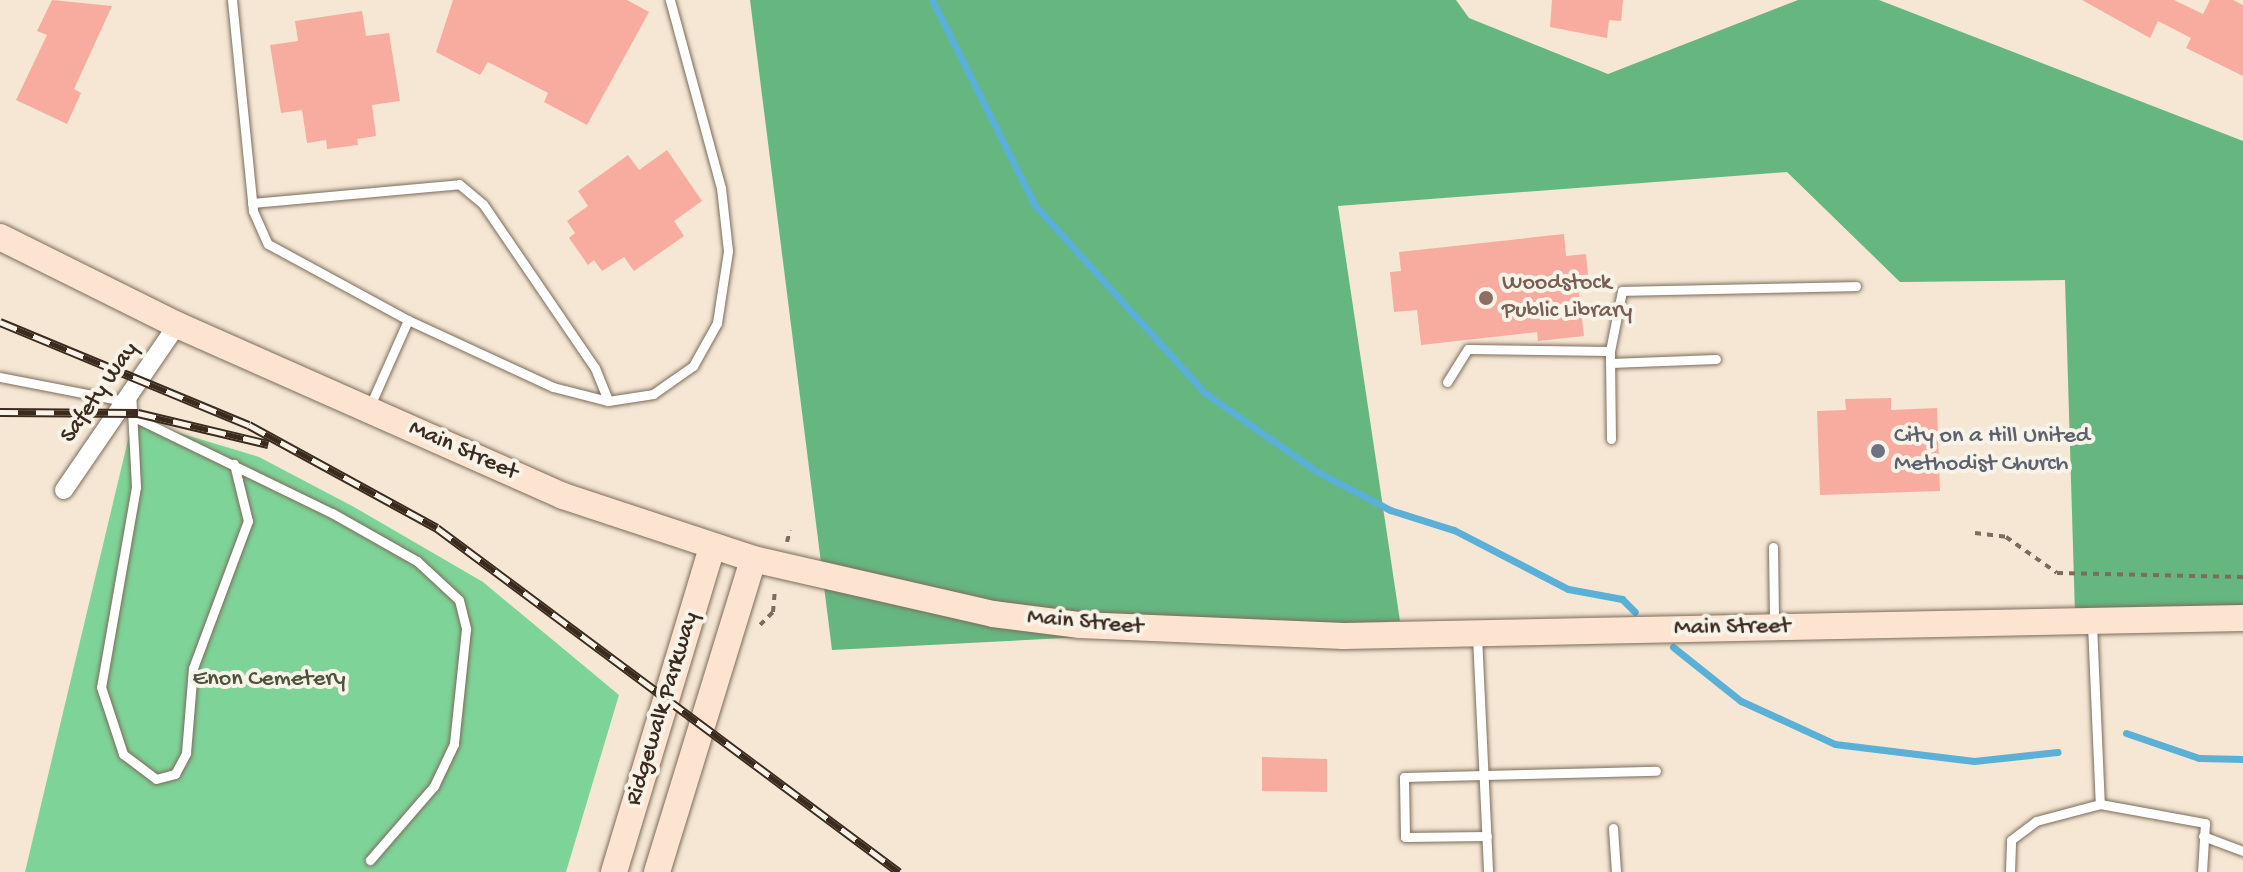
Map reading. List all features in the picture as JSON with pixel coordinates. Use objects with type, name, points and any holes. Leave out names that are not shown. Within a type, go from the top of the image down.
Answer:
[{"type":"main road","name":"Main Street","points":[[0,237],[177,325],[563,496],[753,559],[912,597],[1080,625],[1477,633],[2243,618]]},
{"type":"main road","name":"Ridgewalk Parkway","points":[[614,872],[712,547]]},
{"type":"main road","name":"Ridgewalk Parkway","points":[[657,872],[753,559]]},
{"type":"street","name":"Safety Way","points":[[64,490],[177,325]]},
{"type":"lane","points":[[232,0],[252,203],[268,244],[408,320],[553,387],[608,401],[653,394],[693,366],[717,323],[726,265],[721,188],[670,0]]},
{"type":"lane","points":[[252,203],[459,184],[491,217],[595,368],[608,401]]},
{"type":"lane","points":[[1611,439],[1610,351],[1622,291],[1856,286]]},
{"type":"lane","points":[[369,408],[408,320]]},
{"type":"lane","points":[[1447,382],[1468,349],[1610,351]]},
{"type":"lane","points":[[1610,363],[1716,359]]},
{"type":"lane","points":[[0,377],[128,396],[138,419],[129,550],[104,639],[101,687],[123,754],[156,779],[175,774],[186,753],[193,668],[248,521],[234,464]]},
{"type":"lane","points":[[138,419],[234,464],[417,561],[459,600],[465,644],[454,744],[434,786],[370,860]]},
{"type":"lane","points":[[1773,547],[1775,627]]},
{"type":"lane","points":[[2092,620],[2100,804]]},
{"type":"lane","points":[[1477,633],[1486,776],[1488,872]]},
{"type":"lane","points":[[1487,836],[1405,837],[1404,777],[1656,771]]},
{"type":"lane","points":[[2010,872],[2011,840],[2036,821],[2100,804],[2205,823],[2202,872]]},
{"type":"lane","points":[[1613,828],[1616,872]]},
{"type":"lane","points":[[2203,836],[2243,851]]},
{"type":"path","points":[[1975,533],[2006,537],[2068,575],[2243,577]]},
{"type":"green space","points":[[750,0],[1456,0],[1469,18],[1608,74],[1798,0],[1879,0],[2243,141],[2243,610],[2075,614],[2065,280],[1900,282],[1787,172],[1338,206],[1400,621],[832,650]]},
{"type":"green space","name":"Enon Cemetery","points":[[133,419],[259,457],[354,507],[483,582],[619,695],[566,872],[25,872]]},
{"type":"building","points":[[52,0],[112,6],[74,89],[81,93],[67,124],[16,100],[47,35],[37,31]]},
{"type":"building","points":[[453,0],[627,0],[649,12],[587,125],[544,102],[548,93],[488,62],[480,75],[436,52]]},
{"type":"building","points":[[1552,0],[1623,0],[1621,21],[1609,20],[1607,38],[1550,27]]},
{"type":"building","points":[[2082,0],[2174,0],[2203,14],[2210,0],[2233,0],[2243,5],[2243,76],[2186,48],[2191,38],[2158,21],[2150,38]]},
{"type":"building","points":[[362,11],[366,36],[389,33],[400,101],[372,105],[376,136],[357,139],[358,145],[327,149],[326,140],[307,143],[302,110],[281,113],[270,45],[298,41],[295,21]]},
{"type":"building","points":[[667,150],[702,201],[674,221],[684,236],[634,271],[624,257],[602,271],[594,260],[588,265],[569,238],[575,233],[567,221],[588,206],[578,191],[628,155],[639,170]]},
{"type":"building","name":"Woodstock Public Library","points":[[1564,234],[1566,256],[1586,254],[1589,285],[1578,286],[1584,336],[1538,341],[1537,332],[1421,345],[1417,310],[1394,312],[1390,272],[1401,271],[1399,252]]},
{"type":"building","name":"City on a Hill United Methodist Church","points":[[1891,398],[1891,410],[1937,408],[1940,491],[1820,495],[1817,411],[1846,410],[1845,399]]},
{"type":"building","points":[[1262,757],[1327,759],[1327,792],[1262,791]]},
{"type":"waterway","points":[[932,0],[1034,204],[1205,393],[1316,471],[1390,510],[1454,530],[1568,589],[1622,599],[1635,612]]},
{"type":"waterway","points":[[1673,647],[1741,701],[1835,744],[1974,761],[2058,752]]},
{"type":"waterway","points":[[2126,733],[2199,758],[2243,759]]},
{"type":"railway","points":[[0,322],[249,425],[437,528],[899,872]]},
{"type":"railway","points":[[0,412],[138,413],[268,444]]},
{"type":"place","name":"Woodstock Public Library","points":[[1486,298]]},
{"type":"place","name":"City on a Hill United Methodist Church","points":[[1878,451]]}]
